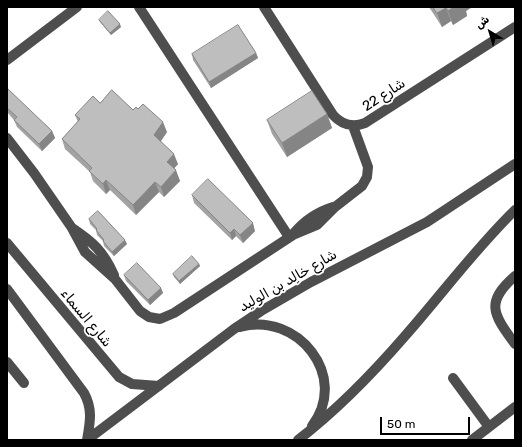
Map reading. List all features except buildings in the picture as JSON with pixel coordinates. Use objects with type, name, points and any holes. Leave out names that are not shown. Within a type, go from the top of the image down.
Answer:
[{"type":"street","points":[[7,60],[77,7]]},
{"type":"street","points":[[139,7],[291,236]]},
{"type":"street","name":"شارع 22","points":[[264,7],[333,115],[342,123],[353,126],[365,123],[515,27]]},
{"type":"street","points":[[7,138],[34,173],[72,228],[85,252],[115,279],[144,314],[154,318],[165,318],[291,236],[317,224],[335,207],[358,189],[367,177],[367,162],[353,126]]},
{"type":"street","name":"شارع خالِد بن الوليد","points":[[87,440],[234,329],[311,282],[427,222],[515,164]]},
{"type":"street","points":[[301,438],[350,394],[405,336],[467,261],[515,210]]},
{"type":"street","name":"شارع السماء","points":[[7,243],[119,377],[132,384],[159,386]]},
{"type":"street","points":[[515,276],[503,286],[496,302],[498,320],[515,344]]},
{"type":"street","points":[[7,289],[84,394],[90,411],[87,440]]},
{"type":"street","points":[[234,329],[248,325],[263,324],[278,327],[303,341],[313,353],[322,373],[324,395],[320,410],[314,423],[301,438]]},
{"type":"street","points":[[7,362],[24,383]]},
{"type":"street","points":[[453,378],[489,427]]},
{"type":"street","points":[[472,440],[515,408]]}]
